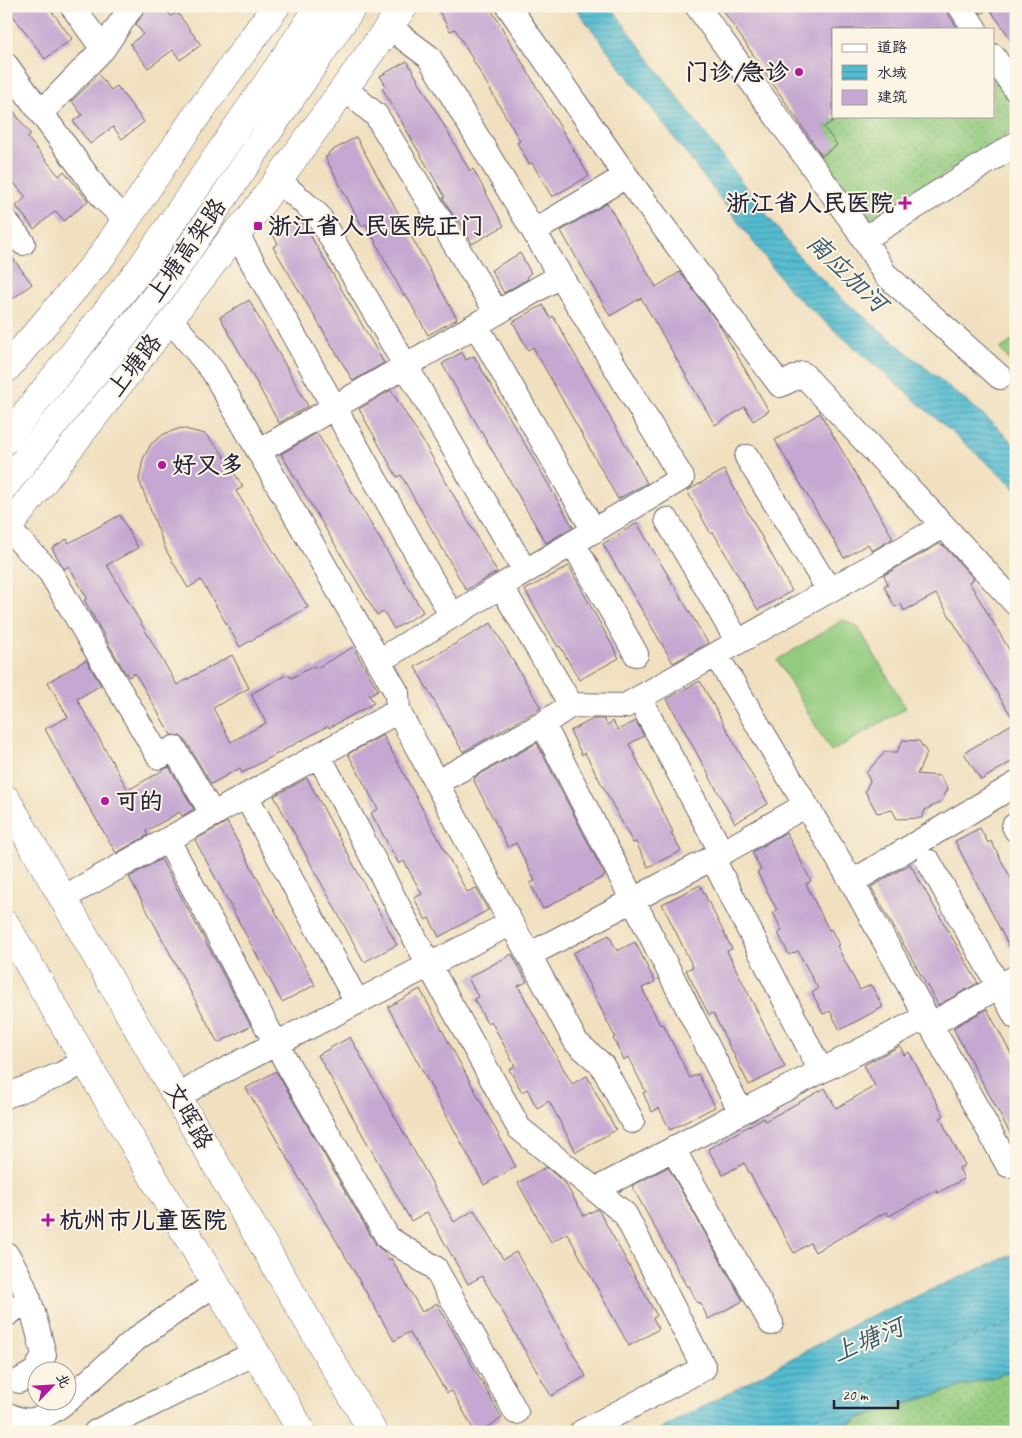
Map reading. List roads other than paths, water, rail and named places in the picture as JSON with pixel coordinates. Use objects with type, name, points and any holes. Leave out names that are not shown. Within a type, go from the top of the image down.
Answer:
[{"type":"main road","points":[[6,369],[101,257],[192,122],[276,6]]},
{"type":"main road","name":"上塘高架路","points":[[6,439],[141,268],[320,6]]},
{"type":"main road","name":"上塘高架路","points":[[6,484],[164,286],[353,6]]},
{"type":"main road","name":"上塘路","points":[[7,530],[236,233],[249,220],[397,17]]},
{"type":"main road","name":"文晖路","points":[[6,799],[373,1432]]},
{"type":"main road","points":[[6,925],[302,1432]]},
{"type":"street","points":[[72,6],[103,49]]},
{"type":"street","points":[[42,114],[103,49],[132,6]]},
{"type":"street","points":[[508,6],[626,176],[780,385],[803,374],[1016,604]]},
{"type":"street","points":[[697,6],[864,239],[885,274],[1000,378]]},
{"type":"street","points":[[960,6],[974,28]]},
{"type":"street","points":[[379,661],[525,571],[682,478],[429,57],[397,17]]},
{"type":"street","points":[[994,57],[1016,90]]},
{"type":"street","points":[[6,65],[104,199],[126,220]]},
{"type":"street","points":[[344,88],[376,115],[486,319],[594,531]]},
{"type":"street","points":[[864,239],[1016,144]]},
{"type":"street","points":[[534,231],[626,176]]},
{"type":"street","points":[[278,180],[318,215],[525,571]]},
{"type":"street","points":[[6,221],[23,243]]},
{"type":"street","points":[[236,233],[452,616]]},
{"type":"street","points":[[259,451],[560,276]]},
{"type":"street","points":[[170,319],[213,371],[397,693],[398,711],[576,1042],[602,1065],[632,1121]]},
{"type":"street","points":[[748,457],[830,590]]},
{"type":"street","points":[[666,520],[738,642]]},
{"type":"street","points":[[436,783],[543,724],[571,705],[625,706],[943,526]]},
{"type":"street","points":[[7,530],[50,572],[159,757],[174,748],[213,815]]},
{"type":"street","points":[[573,543],[636,654]]},
{"type":"street","points":[[501,586],[571,705]]},
{"type":"street","points":[[716,654],[852,882],[1008,1165]]},
{"type":"street","points":[[639,698],[821,1071]]},
{"type":"street","points":[[63,898],[398,711]]},
{"type":"street","points":[[543,724],[741,1112]]},
{"type":"street","points":[[319,756],[429,965],[519,1128],[624,1214],[704,1368],[582,1432]]},
{"type":"street","points":[[852,882],[1016,784]]},
{"type":"street","points":[[246,796],[357,1002]]},
{"type":"street","points":[[529,955],[717,855],[806,805]]},
{"type":"street","points":[[168,840],[276,1044],[388,1238],[435,1268],[516,1412]]},
{"type":"street","points":[[929,862],[1007,981],[1016,1017]]},
{"type":"street","points":[[178,1097],[202,1082],[511,923]]},
{"type":"street","points":[[594,1190],[821,1071],[928,1021],[1007,981]]},
{"type":"street","points":[[6,1096],[62,1074],[86,1060]]},
{"type":"street","points":[[673,1149],[771,1323]]},
{"type":"street","points":[[6,1254],[18,1271],[29,1299],[44,1355],[36,1371],[19,1381]]},
{"type":"street","points":[[78,1390],[136,1339],[216,1283]]},
{"type":"street","points":[[6,1315],[29,1299]]},
{"type":"street","points":[[96,1432],[257,1352]]},
{"type":"street","points":[[6,1414],[16,1419],[32,1420],[52,1410]]},
{"type":"water","points":[[574,6],[610,6],[797,254],[841,298],[994,424],[1016,446],[1016,490],[792,293]]},
{"type":"water","name":"上塘河","points":[[1016,1253],[1016,1370],[861,1417],[835,1432],[656,1432],[864,1319]]},
{"type":"place","name":"门诊/急诊","points":[[799,72]]},
{"type":"place","name":"浙江省人民医院","points":[[905,203]]},
{"type":"place","name":"浙江省人民医院正门","points":[[258,226]]},
{"type":"place","name":"好又多","points":[[162,465]]},
{"type":"place","name":"可的","points":[[105,801]]},
{"type":"place","name":"杭州市儿童医院","points":[[48,1220]]},
{"type":"water label","name":"南应加河","points":[[847,273]]}]
